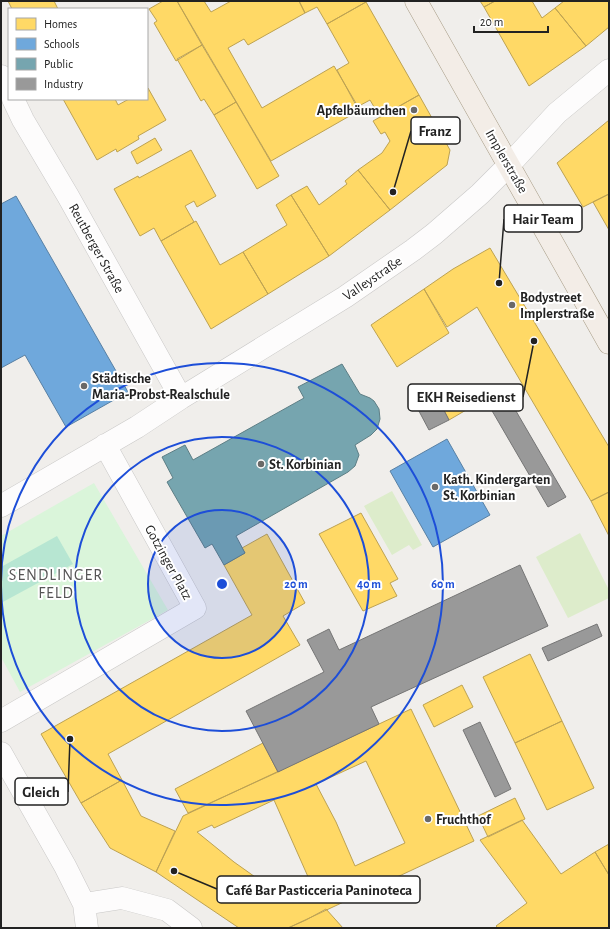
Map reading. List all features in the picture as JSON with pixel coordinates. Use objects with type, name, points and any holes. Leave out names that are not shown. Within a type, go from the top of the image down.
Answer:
[{"type":"main road","name":"Implerstraße","points":[[416,1],[609,343]]},
{"type":"street","name":"Valleystraße","points":[[105,445],[345,297],[413,250],[459,214],[509,165],[557,112],[609,70]]},
{"type":"street","points":[[1,76],[8,90]]},
{"type":"street","name":"Reutberger Straße","points":[[13,100],[23,120],[68,196],[181,398]]},
{"type":"street","points":[[1,506],[105,445]]},
{"type":"street","name":"Gotzinger Platz","points":[[1,721],[195,608],[105,445]]},
{"type":"street","points":[[3,760],[65,866],[84,904],[87,928]]},
{"type":"street","points":[[84,904],[122,898],[167,910],[191,928]]},
{"type":"green space","points":[[94,483],[168,610],[20,692],[1,657],[1,536]]},
{"type":"green space","points":[[392,491],[422,545],[413,550],[409,545],[392,555],[364,506]]},
{"type":"green space","points":[[580,533],[609,590],[609,598],[568,618],[536,557]]},
{"type":"green space","points":[[57,536],[73,564],[1,603],[1,567]]},
{"type":"building: Homes","points":[[8,1],[54,1],[58,8],[12,8]]},
{"type":"building: Homes","points":[[163,1],[177,1],[202,45],[176,61],[154,23],[157,21],[149,9]]},
{"type":"building: Homes","points":[[177,1],[204,1],[211,12],[231,1],[299,1],[305,13],[248,45],[244,39],[228,48],[262,108],[334,66],[360,110],[271,161]]},
{"type":"building: Homes","points":[[299,1],[366,2],[327,24],[317,7],[305,13]]},
{"type":"building: Homes","points":[[480,1],[495,1],[484,7]]},
{"type":"building: Homes","points":[[495,1],[532,1],[542,18],[555,8],[586,46],[529,86],[484,7]]},
{"type":"building: Homes","points":[[564,1],[609,1],[609,27],[586,46],[555,8]]},
{"type":"building: Homes","points":[[366,2],[419,95],[380,117],[370,100],[357,107],[337,70],[349,63],[327,24]]},
{"type":"building: Homes","points":[[202,45],[236,102],[214,115],[204,99],[201,101],[177,59]]},
{"type":"building: Homes","points":[[148,88],[166,120],[138,136],[139,139],[117,152],[116,149],[97,160],[64,100],[116,100],[118,105],[127,100],[148,100]]},
{"type":"building: Homes","points":[[419,95],[450,150],[447,165],[390,210],[358,170],[382,153],[390,141],[385,132],[381,134],[373,121]]},
{"type":"building: Homes","points":[[236,102],[279,176],[257,189],[214,115]]},
{"type":"building: Homes","points":[[609,120],[609,194],[583,207],[557,163]]},
{"type":"building: Homes","points":[[155,138],[162,150],[137,164],[131,152]]},
{"type":"building: Homes","points":[[191,150],[216,196],[197,207],[194,201],[185,206],[194,222],[161,241],[154,228],[140,236],[114,189],[138,176],[139,178]]},
{"type":"building: Homes","points":[[358,170],[390,210],[329,256],[291,195],[307,186],[319,205],[347,184],[345,181]]},
{"type":"building: Homes","points":[[609,194],[609,230],[593,202]]},
{"type":"building: Homes","points":[[291,195],[329,256],[268,294],[243,252],[287,225],[276,205]]},
{"type":"building: Homes","points":[[196,221],[220,265],[243,252],[268,294],[211,329],[161,241]]},
{"type":"building: Homes","points":[[490,248],[609,447],[609,492],[591,501],[477,307],[447,327],[424,289],[453,269]]},
{"type":"building: Homes","points":[[424,289],[449,333],[397,367],[371,325]]},
{"type":"building: Homes","points":[[479,389],[485,399],[449,420],[443,409]]},
{"type":"building: Homes","points":[[609,492],[609,536],[591,501]]},
{"type":"building: Homes","points":[[361,513],[398,579],[390,583],[397,596],[363,611],[319,534]]},
{"type":"building: Homes","points":[[267,534],[305,603],[283,616],[300,645],[108,754],[122,780],[81,803],[41,734],[252,615],[224,565],[245,553],[242,548]]},
{"type":"building: Homes","points":[[530,654],[562,721],[515,743],[483,677]]},
{"type":"building: Homes","points":[[462,685],[473,707],[434,727],[423,705]]},
{"type":"building: Homes","name":"Fruchthof","points":[[411,709],[474,841],[288,928],[239,928],[156,872],[183,816]],"holes":[[[366,761],[405,843],[355,866],[336,822],[316,784]],[[274,800],[313,888],[289,899],[234,862],[197,832],[212,825],[214,828]]]},
{"type":"building: Homes","points":[[562,721],[594,788],[547,810],[515,743]]},
{"type":"building: Homes","points":[[263,743],[278,772],[188,813],[175,789]]},
{"type":"building: Homes","points":[[122,780],[141,816],[175,831],[156,872],[110,848],[81,803]]},
{"type":"building: Homes","points":[[515,798],[525,819],[488,837],[478,816]]},
{"type":"building: Homes","points":[[522,820],[561,874],[595,852],[609,875],[609,928],[498,928],[496,926],[527,903],[480,840]]},
{"type":"building: Homes","points":[[609,844],[609,875],[595,852]]},
{"type":"building: Homes","points":[[326,909],[343,928],[288,928],[306,920]]},
{"type":"building: Schools","points":[[16,196],[128,392],[66,427],[25,355],[1,368],[1,204]]},
{"type":"building: Schools","points":[[447,439],[490,515],[433,547],[390,471]]},
{"type":"building: Public","name":"St. Korbinian","points":[[342,364],[360,394],[374,401],[379,409],[380,419],[377,429],[371,435],[355,445],[359,455],[355,466],[348,472],[236,536],[245,553],[224,565],[212,544],[205,548],[167,482],[173,478],[162,457],[185,445],[193,460],[304,398],[298,387]]},
{"type":"building: Industry","points":[[432,387],[449,420],[429,430],[412,398]]},
{"type":"building: Industry","points":[[502,387],[566,497],[548,507],[484,397]]},
{"type":"building: Industry","points":[[520,565],[548,626],[371,707],[379,724],[278,772],[246,711],[324,672],[307,640],[329,629],[339,650]]},
{"type":"building: Industry","points":[[597,624],[602,636],[548,661],[542,648]]},
{"type":"building: Industry","points":[[480,722],[511,789],[495,797],[463,730]]},
{"type":"place","name":"Apfelbäumchen","points":[[414,110]]},
{"type":"place","name":"Franz","points":[[393,192]]},
{"type":"place","name":"Hair Team","points":[[499,283]]},
{"type":"place","name":"Bodystreet Implerstraße","points":[[512,305]]},
{"type":"place","name":"EKH Reisedienst","points":[[534,341]]},
{"type":"place","name":"Städtische Maria-Probst-Realschule","points":[[84,386]]},
{"type":"place","name":"St. Korbinian","points":[[261,464]]},
{"type":"place","name":"Kath. Kindergarten St. Korbinian","points":[[435,487]]},
{"type":"place","name":"Gleich","points":[[70,739]]},
{"type":"place","name":"Fruchthof","points":[[428,819]]},
{"type":"place","name":"Café Bar Pasticceria Paninoteca","points":[[174,871]]},
{"type":"district","name":"SENDLINGER FELD","points":[[56,583]]}]
